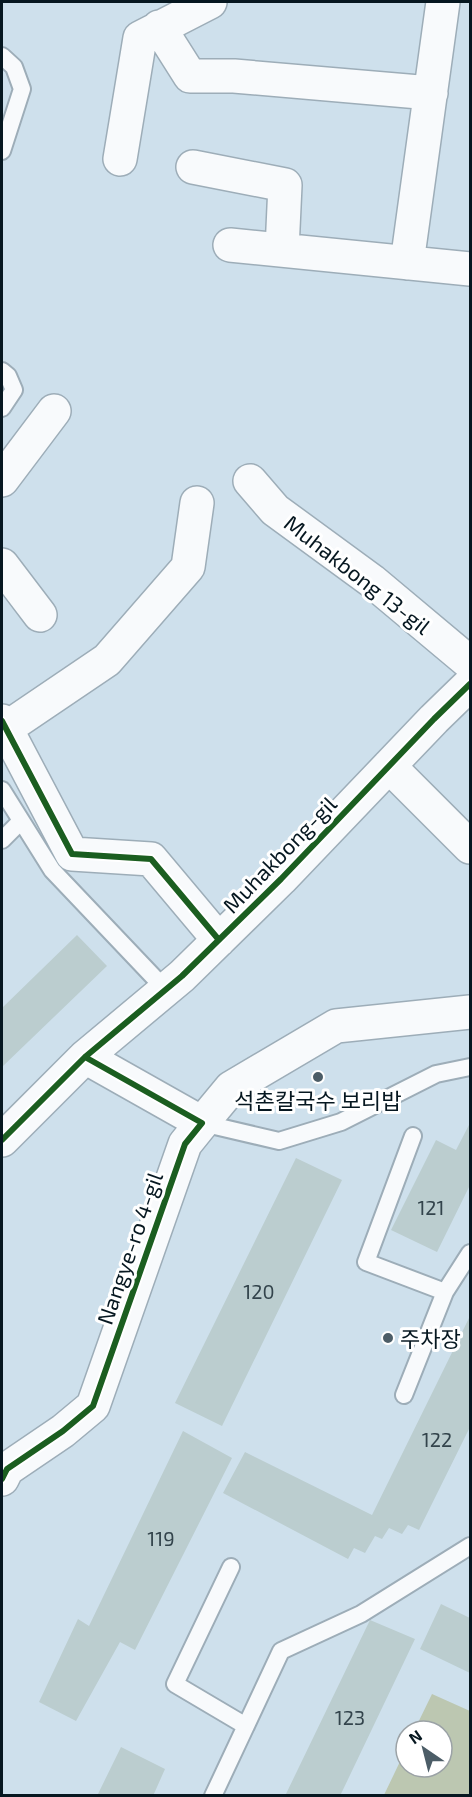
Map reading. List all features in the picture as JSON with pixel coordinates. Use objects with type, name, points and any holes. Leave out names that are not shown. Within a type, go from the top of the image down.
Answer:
[{"type":"street","points":[[120,159],[140,38],[210,2]]},
{"type":"street","points":[[407,263],[443,2]]},
{"type":"street","points":[[159,27],[190,76],[234,76],[431,93]]},
{"type":"street","points":[[193,167],[285,185],[282,250]]},
{"type":"street","points":[[230,245],[471,269]]},
{"type":"street","points":[[2,480],[54,411]]},
{"type":"street","name":"Muhakbong 13-gil","points":[[250,481],[275,510],[372,581],[471,663]]},
{"type":"street","points":[[197,503],[188,567],[107,660],[3,725],[72,854],[151,859],[219,940]]},
{"type":"street","points":[[2,565],[40,615]]},
{"type":"street","name":"Muhakbong-gil","points":[[2,1140],[85,1058],[166,990],[219,940],[471,684]]},
{"type":"street","points":[[389,766],[471,847]]},
{"type":"street","name":"Nangye-ro 4-gil","points":[[3,1470],[63,1431],[93,1406],[185,1144],[231,1088],[336,1026],[471,1012]]},
{"type":"street","points":[[85,1058],[202,1123]]},
{"type":"lane","points":[[2,56],[14,67],[22,89],[2,151]]},
{"type":"lane","points":[[2,371],[8,376],[14,390],[2,408]]},
{"type":"lane","points":[[2,790],[52,870],[166,990]]},
{"type":"lane","points":[[2,840],[21,821]]},
{"type":"lane","points":[[202,1123],[279,1141],[341,1122],[436,1074],[471,1067]]},
{"type":"lane","points":[[413,1137],[366,1262],[445,1292]]},
{"type":"lane","points":[[404,1395],[445,1292],[471,1253]]},
{"type":"lane","points":[[213,1796],[281,1651],[361,1614],[471,1546]]},
{"type":"lane","points":[[231,1567],[175,1684],[246,1726]]},
{"type":"green space","points":[[432,1694],[470,1711],[470,1795],[384,1795],[394,1774],[394,1779],[454,1779],[454,1719],[420,1719]]},
{"type":"building","points":[[77,935],[107,966],[2,1067],[2,1008]]},
{"type":"building","points":[[470,1123],[470,1185],[437,1252],[391,1230],[436,1140],[456,1150]]},
{"type":"building","points":[[296,1158],[342,1180],[222,1426],[175,1403]]},
{"type":"building","points":[[470,1316],[470,1427],[419,1530],[408,1525],[402,1534],[389,1528],[382,1539],[375,1536],[365,1553],[354,1548],[348,1559],[223,1493],[245,1452],[372,1515]]},
{"type":"building","points":[[183,1431],[232,1458],[135,1650],[120,1642],[76,1721],[39,1702],[78,1619],[89,1626]]},
{"type":"building","points":[[441,1604],[470,1618],[470,1673],[420,1649]]},
{"type":"building","points":[[370,1620],[415,1639],[340,1796],[285,1796]]},
{"type":"building","points":[[121,1747],[165,1769],[153,1796],[97,1796]]},
{"type":"cycle path","points":[[2,1140],[85,1057],[182,976],[281,879],[470,684]]},
{"type":"cycle path","points":[[2,721],[72,854],[151,859],[219,940]]},
{"type":"cycle path","points":[[2,1479],[7,1469],[63,1431],[93,1406],[185,1144],[202,1123],[85,1057]]},
{"type":"place","name":"석촌칼국수 보리밥","points":[[318,1077]]},
{"type":"place","name":"주차장","points":[[388,1338]]}]
